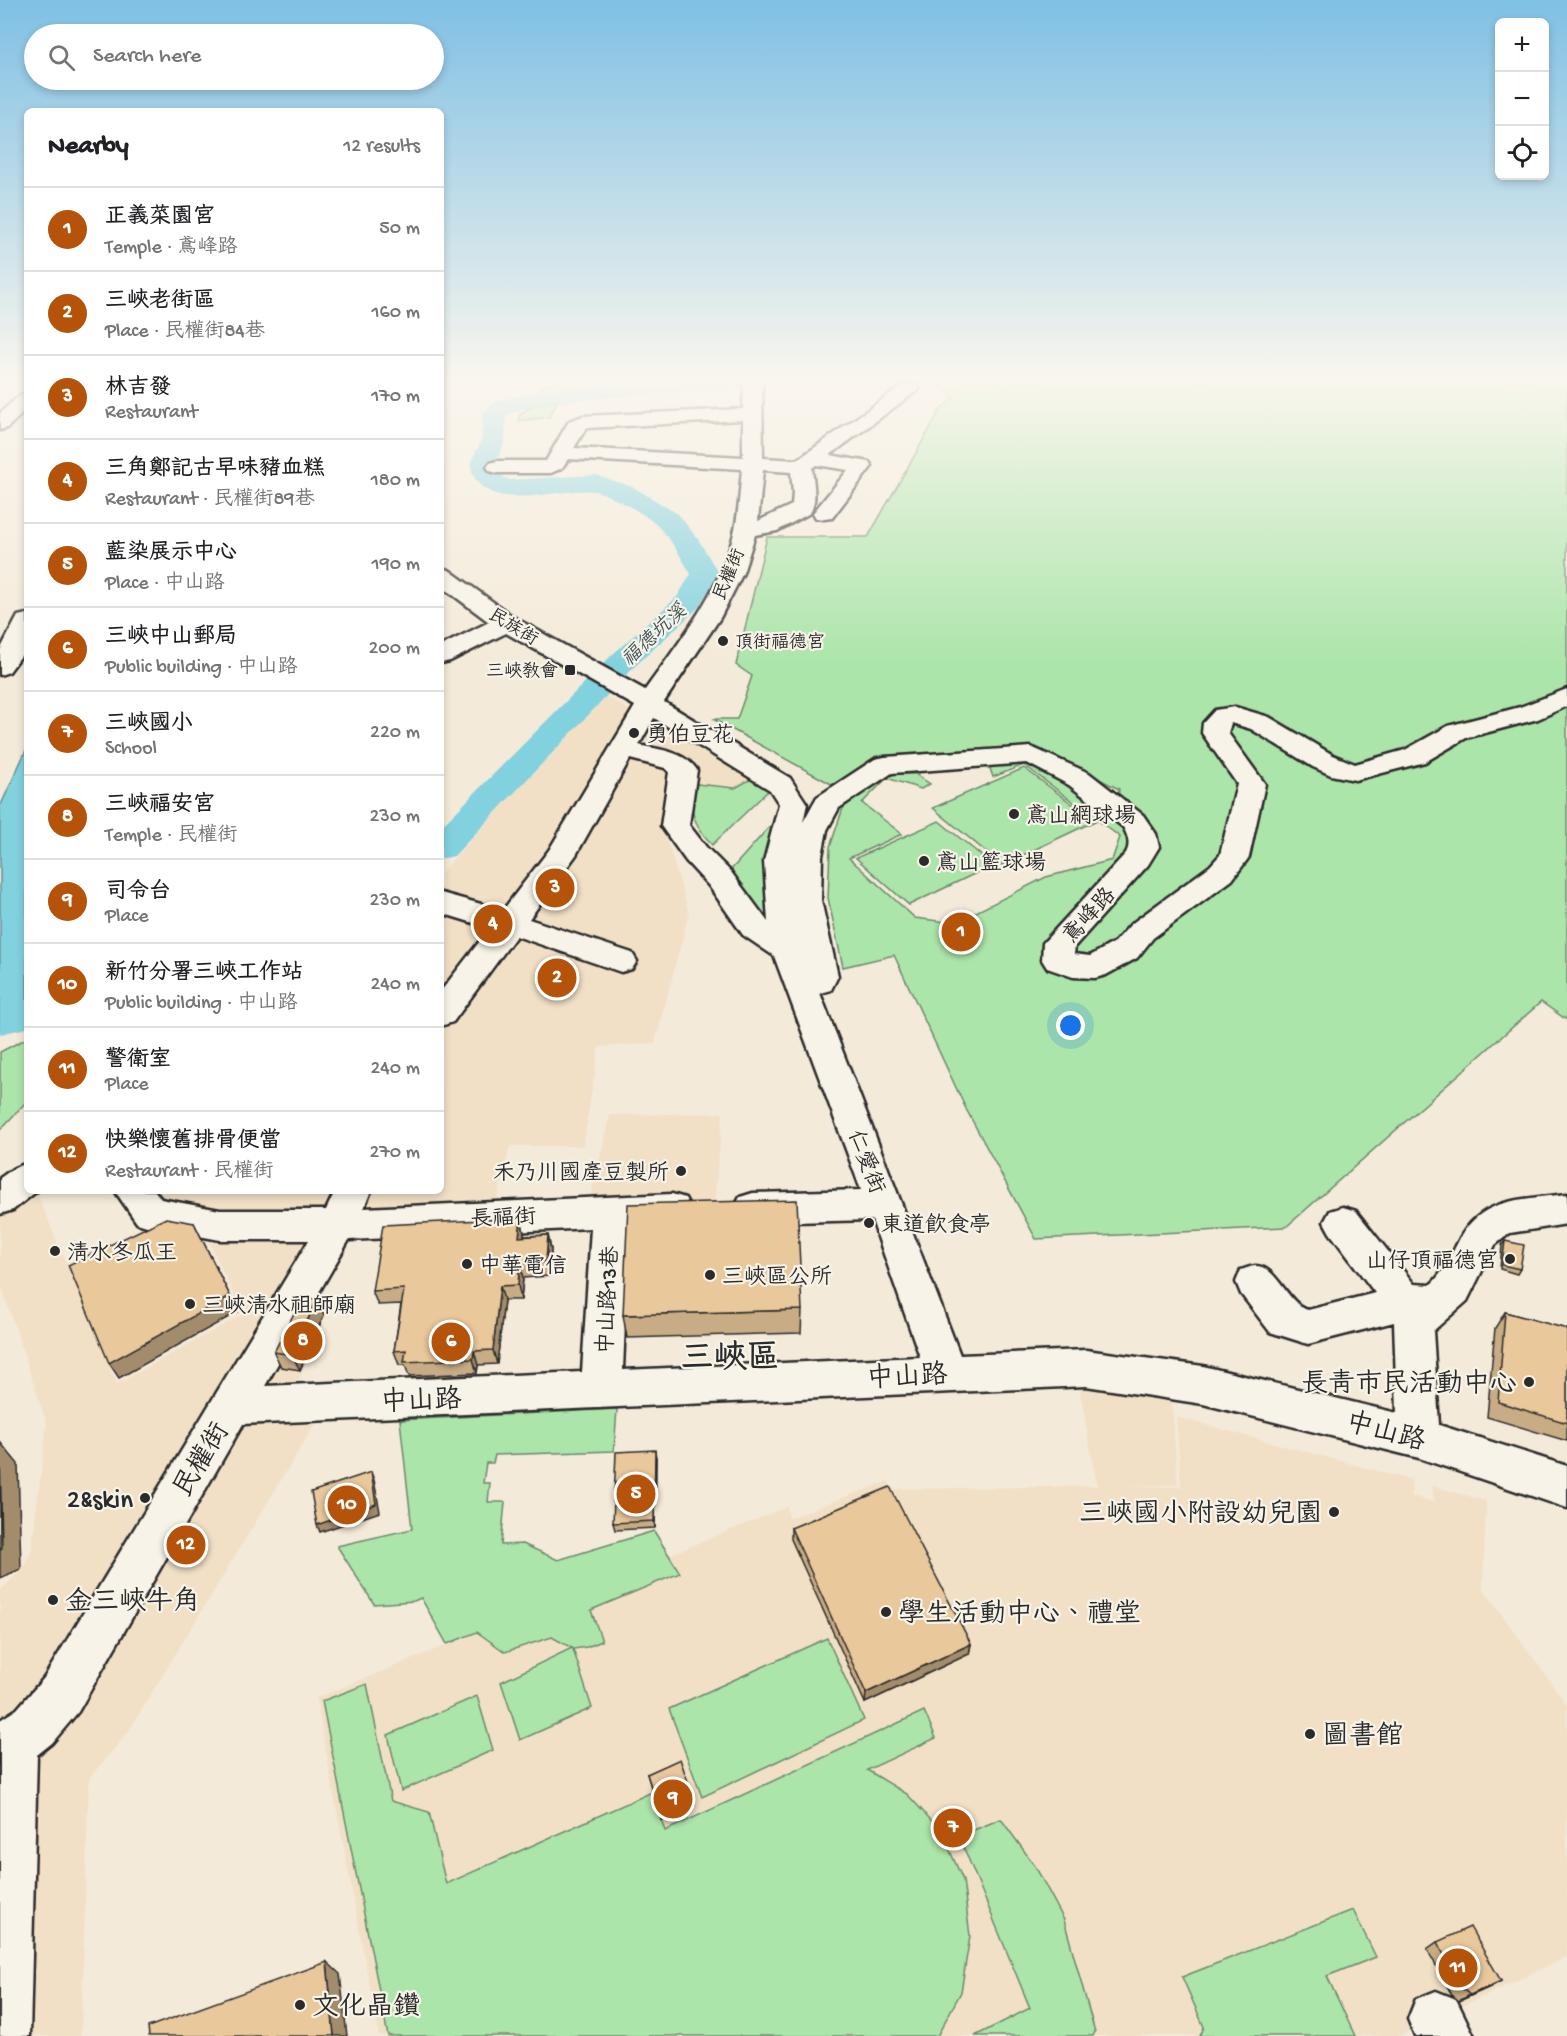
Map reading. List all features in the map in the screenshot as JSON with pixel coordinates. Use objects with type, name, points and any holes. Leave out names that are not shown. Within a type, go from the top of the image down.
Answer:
[{"type":"street","name":"民權街","points":[[444,1010],[561,855],[622,749],[637,696],[708,618],[731,573],[746,530],[752,476]]},
{"type":"street","points":[[746,530],[769,526],[802,507],[805,476]]},
{"type":"street","points":[[824,513],[854,476]]},
{"type":"street","name":"民族街","points":[[444,577],[506,623],[637,696]]},
{"type":"street","points":[[444,654],[506,623]]},
{"type":"street","points":[[0,667],[14,648],[24,627]]},
{"type":"street","name":"仁愛街","points":[[637,696],[780,784],[793,804],[779,861],[780,902],[787,950],[946,1372]]},
{"type":"street","name":"鳶峰路","points":[[801,987],[820,982],[822,976],[806,900],[807,855],[813,830],[827,803],[885,765],[1031,755],[1079,779],[1133,820],[1142,834],[1144,847],[1141,853],[1122,877],[1059,943],[1058,960],[1073,966],[1095,967],[1126,950],[1142,931],[1212,880],[1234,857],[1251,784],[1215,733],[1216,723],[1224,716],[1235,715],[1260,723],[1323,761],[1341,770],[1355,772],[1415,756],[1457,732],[1529,713],[1567,697]]},
{"type":"street","points":[[622,749],[675,762],[683,770],[675,826],[696,854],[720,879],[754,928],[787,950]]},
{"type":"street","points":[[444,904],[510,923],[621,961]]},
{"type":"street","points":[[0,1198],[24,1180]]},
{"type":"street","name":"長福街","points":[[135,1194],[150,1212],[220,1225],[346,1208],[611,1210],[885,1205]]},
{"type":"street","name":"民權街","points":[[6,1744],[28,1733],[61,1695],[346,1208]]},
{"type":"street","name":"中山路13巷","points":[[601,1390],[611,1210]]},
{"type":"street","points":[[1255,1282],[1284,1320],[1308,1327],[1420,1303],[1453,1289],[1482,1234],[1500,1219],[1566,1210]]},
{"type":"street","points":[[1342,1222],[1420,1303]]},
{"type":"street","points":[[1419,1438],[1413,1323],[1420,1303]]},
{"type":"street","name":"中山路","points":[[231,1406],[946,1372],[1086,1368],[1203,1385],[1419,1438],[1567,1487]]},
{"type":"street","points":[[2,2036],[6,1744]]},
{"type":"shaded area","points":[[600,693],[751,779],[735,788],[680,783],[666,837],[689,913],[655,1043],[599,1047],[583,1146],[510,1146],[495,1209],[354,1217],[153,1207],[143,1194],[444,1194],[444,870]]},
{"type":"shaded area","points":[[723,1113],[714,1204],[588,1208],[610,1115]]},
{"type":"shaded area","points":[[24,1193],[37,1194],[117,1384],[243,1314],[201,1225],[330,1228],[280,1312],[326,1315],[291,1398],[323,1411],[127,1734],[89,1778],[81,2036],[0,2036],[0,1591],[23,1569],[31,1552],[47,1424],[0,1282],[0,1206]]},
{"type":"shaded area","points":[[1078,1380],[1171,1392],[1178,1485],[1124,1486],[1181,1487],[1176,1417],[1411,1480],[1412,1496],[1433,1502],[1433,1486],[1486,1501],[1483,1588],[1567,1705],[1567,1957],[1399,2036],[379,2036],[316,1698],[787,1507],[789,1518],[888,1481],[893,1489],[1097,1486]]},
{"type":"green space","points":[[903,476],[1567,476],[1567,1020],[1541,1002],[1286,1227],[1036,1239],[966,1109],[894,955],[843,967],[828,898],[830,847],[843,808],[889,774],[915,774],[930,784],[921,789],[887,778],[862,803],[902,834],[849,858],[915,918],[954,923],[1046,877],[1112,860],[1120,837],[1024,765],[993,777],[988,763],[1028,760],[1117,814],[1119,789],[1036,747],[876,756],[833,785],[713,719],[737,719],[752,676],[736,665],[767,537],[868,537]]},
{"type":"green space","name":"鳶山網球場","points":[[1024,768],[1095,821],[1002,865],[933,808]]},
{"type":"green space","points":[[751,779],[769,790],[712,845],[697,824],[692,810],[697,784],[735,788]]},
{"type":"green space","points":[[779,816],[773,933],[729,872]]},
{"type":"green space","name":"鳶山籃球場","points":[[939,821],[993,865],[909,905],[856,858]]},
{"type":"green space","points":[[24,1040],[24,1104],[0,1130],[0,1052]]},
{"type":"green space","points":[[617,1409],[614,1451],[495,1455],[493,1463],[486,1463],[483,1483],[490,1483],[488,1502],[505,1502],[501,1545],[523,1544],[558,1560],[654,1531],[680,1573],[591,1610],[602,1641],[573,1649],[592,1708],[520,1740],[501,1682],[572,1648],[552,1637],[505,1652],[477,1632],[447,1644],[421,1598],[414,1601],[374,1604],[337,1546],[412,1529],[400,1420]]},
{"type":"green space","points":[[827,1638],[864,1720],[702,1797],[669,1709]]},
{"type":"green space","points":[[367,1684],[391,1801],[429,1812],[446,1884],[652,1792],[665,1831],[924,1711],[936,1738],[867,1770],[907,1794],[941,1831],[963,1880],[970,1936],[961,1992],[937,2036],[388,2036],[322,1701]]},
{"type":"green space","points":[[477,1696],[493,1750],[401,1791],[388,1735]]},
{"type":"green space","points":[[1001,1819],[1035,1866],[1064,1920],[1095,2032],[1093,2036],[975,2036],[1030,2008],[959,1836]]},
{"type":"green space","points":[[1353,1910],[1376,1957],[1327,1976],[1355,2036],[1200,2036],[1204,2027],[1182,1977]]},
{"type":"water","points":[[24,755],[24,1014],[0,1029],[0,807]]},
{"type":"building","name":"三峽區公所","points":[[797,1200],[802,1310],[623,1315],[628,1204]]},
{"type":"building","name":"三峽清水祖師廟","points":[[166,1218],[194,1223],[230,1296],[109,1363],[68,1265]]},
{"type":"building","points":[[521,1218],[519,1237],[548,1235],[546,1261],[520,1263],[518,1285],[500,1286],[493,1350],[474,1351],[473,1359],[404,1362],[406,1350],[394,1351],[404,1289],[372,1291],[383,1225]]},
{"type":"building","name":"山仔頂福德宮","points":[[1505,1241],[1524,1245],[1520,1269],[1502,1265]]},
{"type":"building","points":[[302,1298],[317,1299],[292,1355],[274,1352]]},
{"type":"building","name":"長青市民活動中心","points":[[1505,1312],[1567,1329],[1567,1423],[1498,1402]]},
{"type":"building","points":[[0,1449],[2,1548],[0,1549]]},
{"type":"building","points":[[655,1450],[654,1521],[613,1523],[616,1452]]},
{"type":"building","points":[[371,1472],[376,1504],[317,1525],[311,1492]]},
{"type":"building","name":"學生活動中心、禮堂","points":[[890,1487],[971,1644],[866,1693],[791,1528]]},
{"type":"building","points":[[680,1759],[693,1796],[659,1811],[647,1774]]},
{"type":"building","points":[[1470,1927],[1501,1981],[1470,1995],[1463,1989],[1437,1942]]},
{"type":"building","name":"文化晶鑽","points":[[327,1962],[334,2036],[149,2036],[148,2027]]},
{"type":"waterway","name":"福德坑溪","points":[[444,845],[624,660],[688,602],[705,574],[684,539],[669,520],[623,493],[604,485],[584,482],[537,488],[507,488],[495,483],[487,476]]},
{"type":"waterway","name":"福德坑溪","points":[[0,1019],[24,1015]]},
{"type":"place","name":"頂街福德宮","points":[[723,641]]},
{"type":"place","name":"三峽教會","points":[[570,670]]},
{"type":"place","name":"勇伯豆花","points":[[634,733]]},
{"type":"place","name":"鳶山網球場","points":[[1014,814]]},
{"type":"place","name":"鳶山籃球場","points":[[924,861]]},
{"type":"place","name":"林吉發","points":[[555,888]]},
{"type":"place","name":"三角鄭記古早味豬血糕","points":[[493,924]]},
{"type":"place","name":"正義菜園宮","points":[[961,932]]},
{"type":"place","name":"三峽老街區","points":[[557,978]]},
{"type":"place","name":"禾乃川國產豆製所","points":[[681,1171]]},
{"type":"place","name":"東道飲食亭","points":[[869,1223]]},
{"type":"place","name":"清水冬瓜王","points":[[55,1251]]},
{"type":"place","name":"山仔頂福德宮","points":[[1510,1259]]},
{"type":"place","name":"中華電信","points":[[467,1264]]},
{"type":"place","name":"三峽區公所","points":[[710,1275]]},
{"type":"place","name":"三峽清水祖師廟","points":[[190,1304]]},
{"type":"place","name":"三峽福安宮","points":[[303,1341]]},
{"type":"place","name":"三峽中山郵局","points":[[451,1342]]},
{"type":"place","name":"長青市民活動中心","points":[[1529,1382]]},
{"type":"place","name":"藍染展示中心","points":[[636,1494]]},
{"type":"place","name":"2&skin","points":[[145,1498]]},
{"type":"place","name":"新竹分署三峽工作站","points":[[347,1505]]},
{"type":"place","name":"三峽國小附設幼兒園","points":[[1334,1512]]},
{"type":"place","name":"快樂懷舊排骨便當","points":[[186,1545]]},
{"type":"place","name":"金三峽牛角","points":[[53,1600]]},
{"type":"place","name":"學生活動中心、禮堂","points":[[886,1612]]},
{"type":"place","name":"圖書館","points":[[1310,1734]]},
{"type":"place","name":"司令台","points":[[673,1799]]},
{"type":"place","name":"三峽國小","points":[[953,1828]]},
{"type":"place","name":"警衛室","points":[[1458,1968]]},
{"type":"place","name":"文化晶鑽","points":[[300,2005]]},
{"type":"district","name":"三峽區","points":[[730,1355]]}]
